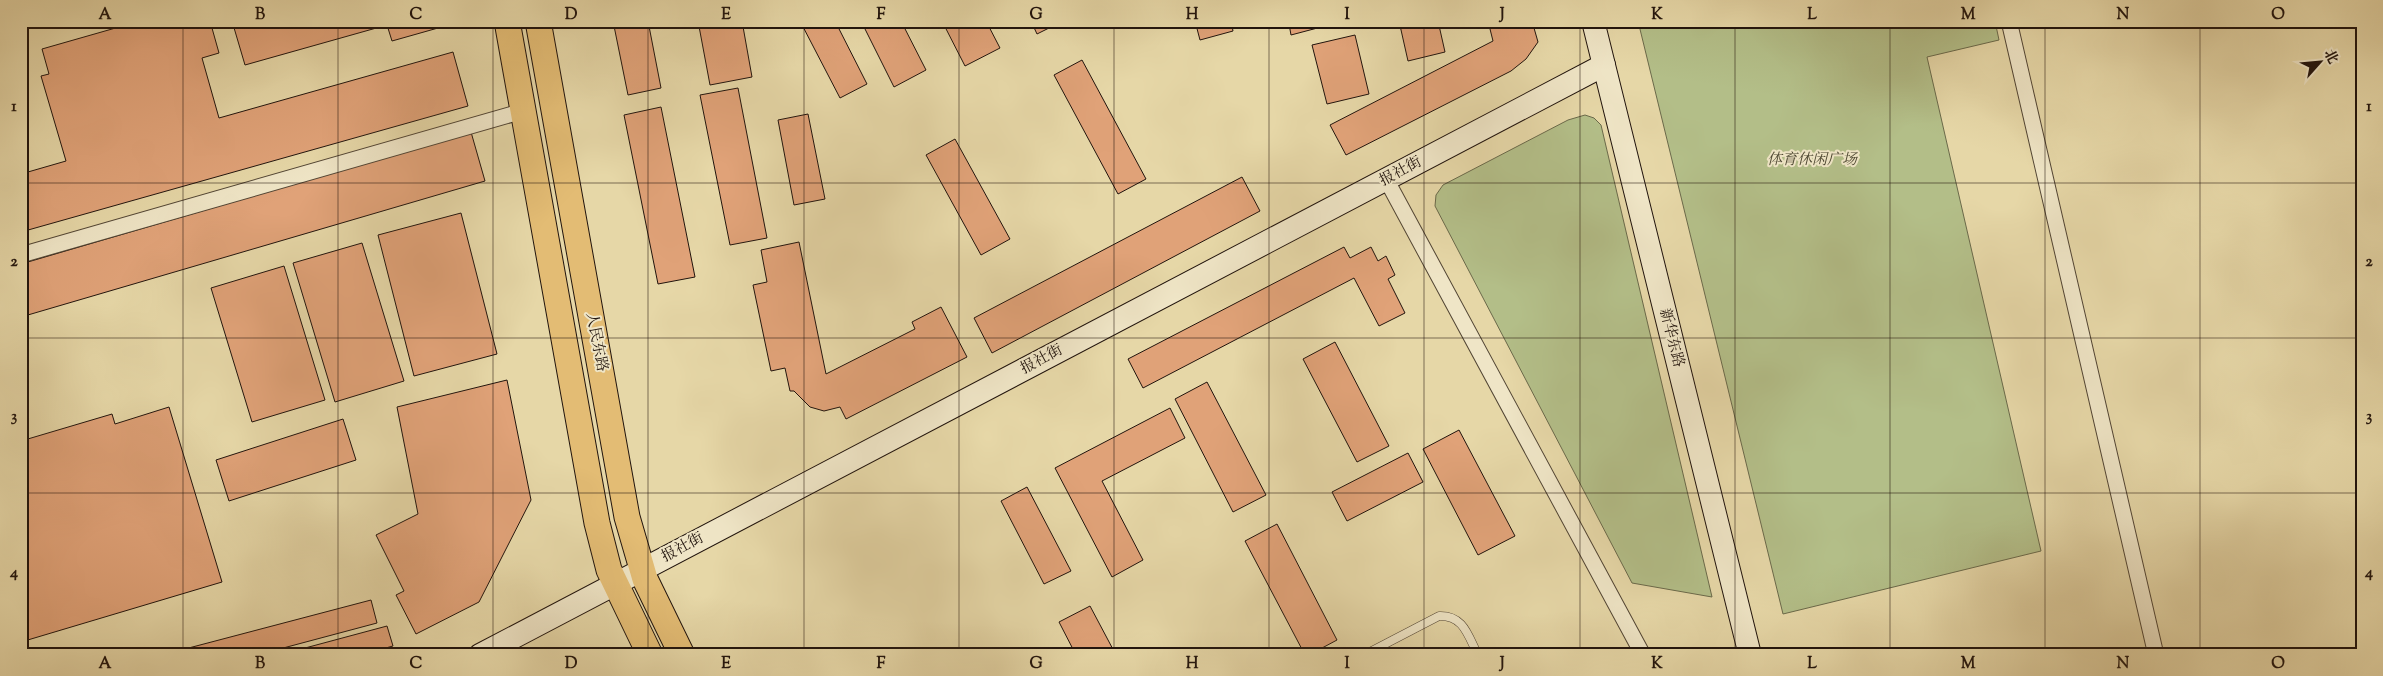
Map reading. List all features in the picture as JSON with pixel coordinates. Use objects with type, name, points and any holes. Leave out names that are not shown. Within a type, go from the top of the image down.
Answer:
[{"type":"main road","name":"人民东路","points":[[506,21],[597,523],[609,570],[650,655]]},
{"type":"main road","name":"人民东路","points":[[538,21],[628,517],[642,570],[682,655]]},
{"type":"street","name":"新华东路","points":[[1593,21],[1750,655]]},
{"type":"street","points":[[2009,21],[2156,655]]},
{"type":"street","name":"报社街","points":[[480,655],[1604,66]]},
{"type":"street","points":[[21,255],[523,111]]},
{"type":"street","points":[[1386,180],[1643,655]]},
{"type":"lane","points":[[1364,655],[1439,616],[1448,615],[1455,617],[1463,625],[1478,655]]},
{"type":"green space","name":"体育休闲广场","points":[[1638,21],[1995,21],[1999,40],[1927,57],[2041,551],[1783,614]]},
{"type":"green space","points":[[1585,115],[1594,118],[1601,125],[1712,597],[1632,583],[1435,206],[1436,195],[1443,185],[1568,120]]},
{"type":"building","points":[[140,21],[210,21],[219,53],[202,58],[219,118],[453,52],[468,106],[21,232],[21,174],[66,161],[41,76],[49,74],[42,49]]},
{"type":"building","points":[[232,21],[436,21],[438,28],[392,41],[387,25],[245,65]]},
{"type":"building","points":[[613,21],[648,21],[661,88],[628,95]]},
{"type":"building","points":[[698,21],[742,21],[752,77],[710,85]]},
{"type":"building","points":[[800,21],[835,21],[867,84],[840,98]]},
{"type":"building","points":[[861,21],[901,21],[926,70],[894,87]]},
{"type":"building","points":[[942,21],[986,21],[1000,48],[965,66]]},
{"type":"building","points":[[1031,21],[1063,21],[1037,34]]},
{"type":"building","points":[[1195,21],[1231,21],[1233,31],[1200,40]]},
{"type":"building","points":[[1278,21],[1324,21],[1325,26],[1291,35],[1289,24],[1279,26]]},
{"type":"building","points":[[1399,21],[1438,21],[1445,52],[1408,61]]},
{"type":"building","points":[[1488,21],[1532,21],[1538,42],[1526,59],[1511,71],[1346,155],[1330,125],[1493,41]]},
{"type":"building","points":[[1355,35],[1369,94],[1327,104],[1312,45]]},
{"type":"building","points":[[1082,60],[1146,179],[1118,194],[1054,75]]},
{"type":"building","points":[[738,88],[767,238],[730,245],[700,95]]},
{"type":"building","points":[[661,107],[695,277],[658,284],[624,115]]},
{"type":"building","points":[[808,114],[825,199],[794,205],[778,120]]},
{"type":"building","points":[[471,132],[485,181],[21,317],[21,264]]},
{"type":"building","points":[[955,139],[1010,239],[981,255],[926,155]]},
{"type":"building","points":[[1242,177],[1260,211],[992,353],[974,318]]},
{"type":"building","points":[[461,213],[497,354],[414,376],[378,235]]},
{"type":"building","points":[[799,242],[826,374],[915,329],[912,322],[941,307],[967,357],[846,419],[840,407],[824,411],[810,407],[794,391],[790,391],[785,368],[771,371],[753,285],[767,282],[761,250]]},
{"type":"building","points":[[362,243],[404,381],[335,402],[293,263]]},
{"type":"building","points":[[1344,247],[1350,258],[1371,247],[1378,261],[1386,256],[1395,275],[1388,279],[1405,313],[1379,326],[1354,278],[1143,388],[1128,359]]},
{"type":"building","points":[[284,266],[325,400],[252,422],[211,288]]},
{"type":"building","points":[[1335,342],[1389,446],[1357,462],[1303,359]]},
{"type":"building","points":[[507,380],[531,500],[479,602],[416,634],[396,595],[404,591],[376,535],[418,514],[397,407]]},
{"type":"building","points":[[1207,382],[1266,495],[1233,512],[1175,399]]},
{"type":"building","points":[[169,407],[222,582],[21,642],[21,441],[112,414],[115,424]]},
{"type":"building","points":[[1170,408],[1185,438],[1102,481],[1143,560],[1112,577],[1055,468]]},
{"type":"building","points":[[343,419],[356,460],[229,501],[216,460]]},
{"type":"building","points":[[1459,430],[1515,536],[1478,555],[1423,449]]},
{"type":"building","points":[[1408,453],[1423,482],[1347,521],[1332,492]]},
{"type":"building","points":[[1027,487],[1071,571],[1044,584],[1001,501]]},
{"type":"building","points":[[1277,524],[1337,640],[1309,655],[1305,655],[1245,541]]},
{"type":"building","points":[[371,600],[377,623],[257,655],[162,655]]},
{"type":"building","points":[[1090,606],[1116,655],[1076,655],[1059,622]]},
{"type":"building","points":[[387,626],[393,646],[360,655],[279,655]]}]
